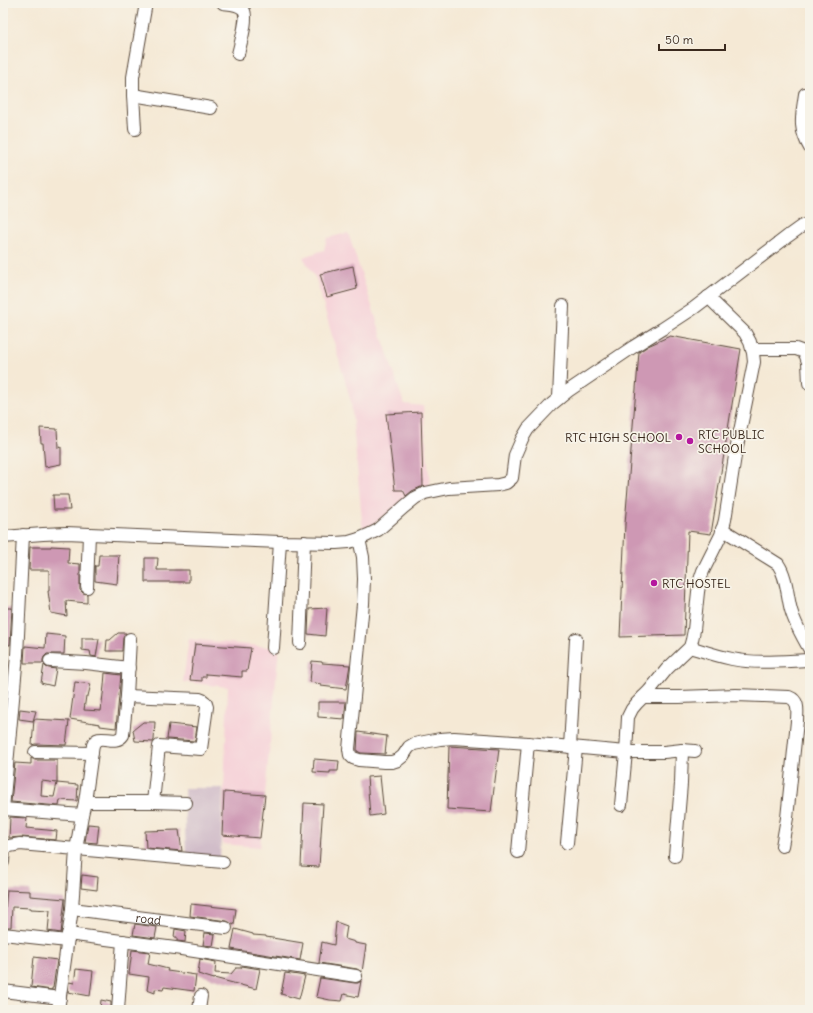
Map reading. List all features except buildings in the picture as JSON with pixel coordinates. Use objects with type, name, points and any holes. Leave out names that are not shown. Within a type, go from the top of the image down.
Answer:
[{"type":"street","points":[[135,129],[132,95],[133,77],[146,3]]},
{"type":"street","points":[[223,3],[242,8],[245,11],[246,18],[238,54]]},
{"type":"street","points":[[805,94],[801,122],[810,148]]},
{"type":"street","points":[[132,95],[211,108]]},
{"type":"street","points":[[3,537],[66,533],[336,543],[368,536],[378,530],[415,498],[425,492],[449,488],[498,485],[506,483],[512,478],[515,456],[528,428],[559,398],[633,347],[669,325],[788,236],[802,226],[810,223]]},
{"type":"street","points":[[621,805],[628,717],[632,709],[672,664],[690,647],[694,630],[698,592],[703,570],[721,535],[725,520],[735,456],[754,362],[750,342],[745,333],[708,297]]},
{"type":"street","points":[[559,398],[563,306]]},
{"type":"street","points":[[752,349],[796,349],[804,352],[808,362],[809,383]]},
{"type":"street","points":[[722,530],[778,564],[782,569],[791,610],[802,637],[810,650]]},
{"type":"street","points":[[87,588],[89,534]]},
{"type":"street","points":[[23,535],[17,655],[3,809],[82,815]]},
{"type":"street","points":[[359,539],[363,557],[364,579],[363,604],[349,749],[350,755],[353,758],[359,760],[392,762],[403,756],[409,747],[414,744],[454,738],[626,752],[694,750]]},
{"type":"street","points":[[273,648],[280,542]]},
{"type":"street","points":[[300,643],[304,542]]},
{"type":"street","points":[[3,991],[59,1004],[72,909],[76,850],[94,741],[97,739],[117,740],[121,738],[123,734],[130,639]]},
{"type":"street","points":[[567,843],[573,747],[576,639]]},
{"type":"street","points":[[690,647],[733,659],[774,662],[810,660]]},
{"type":"street","points":[[50,661],[129,668]]},
{"type":"street","points":[[643,697],[736,695],[789,697],[794,700],[797,706],[796,721],[787,818],[782,846]]},
{"type":"street","points":[[127,696],[200,699],[204,700],[207,706],[201,749],[159,746],[153,802]]},
{"type":"street","points":[[518,852],[528,743]]},
{"type":"street","points":[[675,856],[681,784],[682,750]]},
{"type":"street","points":[[35,752],[92,753]]},
{"type":"street","points":[[85,802],[186,803]]},
{"type":"street","points":[[3,862],[4,847],[20,844],[223,862]]},
{"type":"street","name":"road","points":[[72,909],[226,928]]},
{"type":"street","points":[[3,934],[124,941],[356,976]]},
{"type":"street","points":[[118,1010],[124,941]]},
{"type":"street","points":[[199,1010],[201,996]]},
{"type":"shaded area","points":[[348,233],[404,404],[423,406],[430,486],[363,531],[351,402],[316,279],[303,257],[324,250],[327,238]]},
{"type":"shaded area","points":[[189,639],[279,648],[260,847],[222,844],[228,687],[183,682]]},
{"type":"shaded area","points":[[184,788],[223,788],[220,860],[186,860]]},
{"type":"place","name":"RTC HIGH SCHOOL","points":[[679,437]]},
{"type":"place","name":"RTC PUBLIC SCHOOL","points":[[690,441]]},
{"type":"place","name":"RTC HOSTEL","points":[[654,583]]}]
